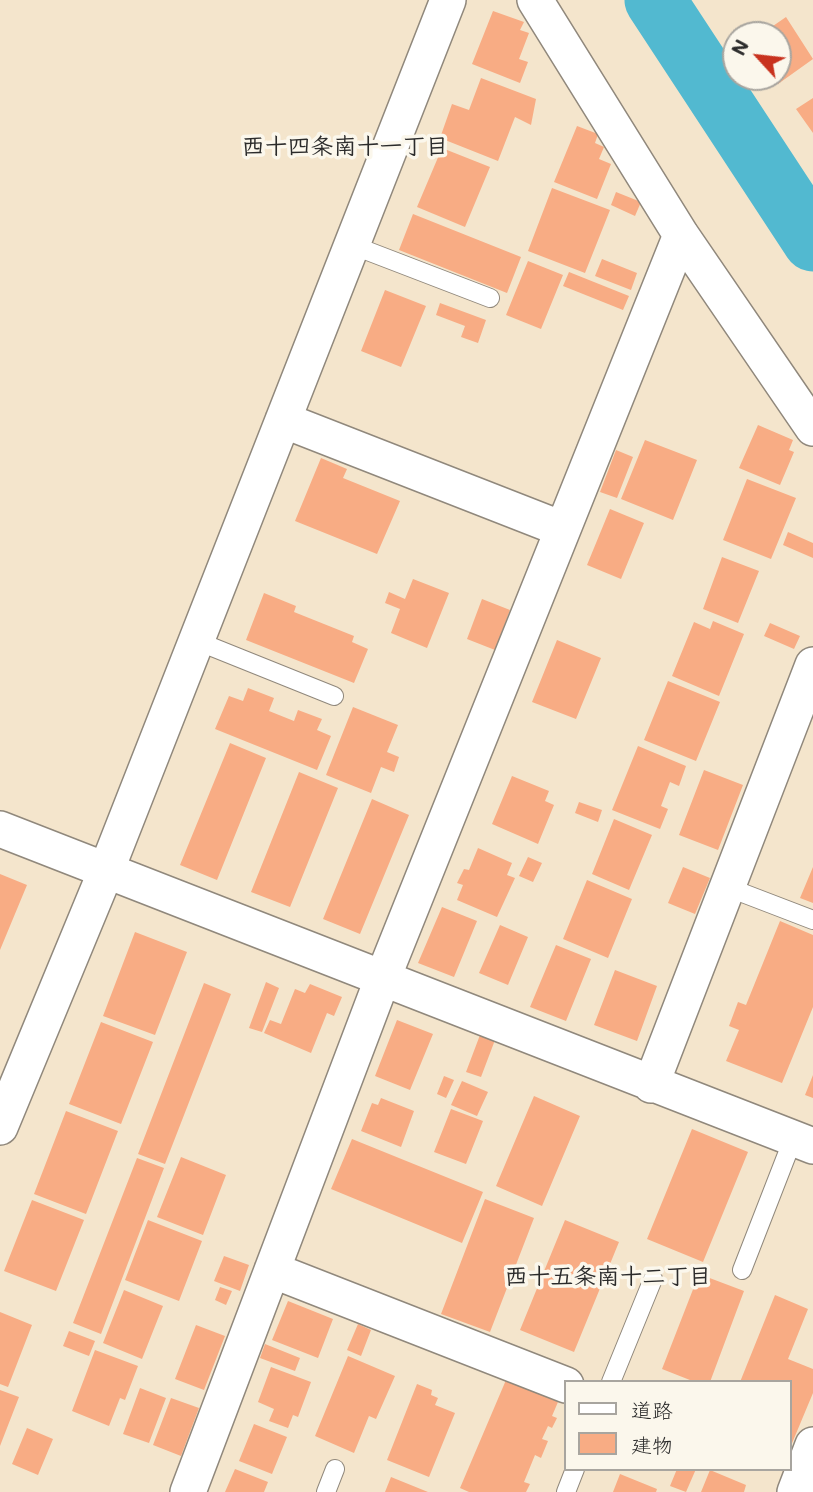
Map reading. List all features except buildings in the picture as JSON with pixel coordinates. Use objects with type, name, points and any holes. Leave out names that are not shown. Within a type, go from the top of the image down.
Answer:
[{"type":"street","points":[[0,1127],[107,872],[448,0]]},
{"type":"street","points":[[535,0],[681,235],[813,428]]},
{"type":"street","points":[[188,1492],[382,980],[681,235]]},
{"type":"street","points":[[283,420],[562,529]]},
{"type":"street","points":[[651,1085],[813,665]]},
{"type":"street","points":[[0,829],[803,1142]]},
{"type":"street","points":[[272,1270],[564,1384]]},
{"type":"lane","points":[[352,245],[490,298]]},
{"type":"lane","points":[[197,641],[334,696]]},
{"type":"lane","points":[[727,887],[813,920]]},
{"type":"lane","points":[[742,1270],[803,1142]]},
{"type":"lane","points":[[612,1380],[653,1279]]},
{"type":"lane","points":[[326,1492],[335,1469]]},
{"type":"lane","points":[[566,1492],[574,1471]]},
{"type":"waterway","points":[[655,0],[813,241]]},
{"type":"district","name":"西十四条南十一丁目","points":[[345,147]]},
{"type":"district","name":"西十五条南十二丁目","points":[[608,1277]]}]
